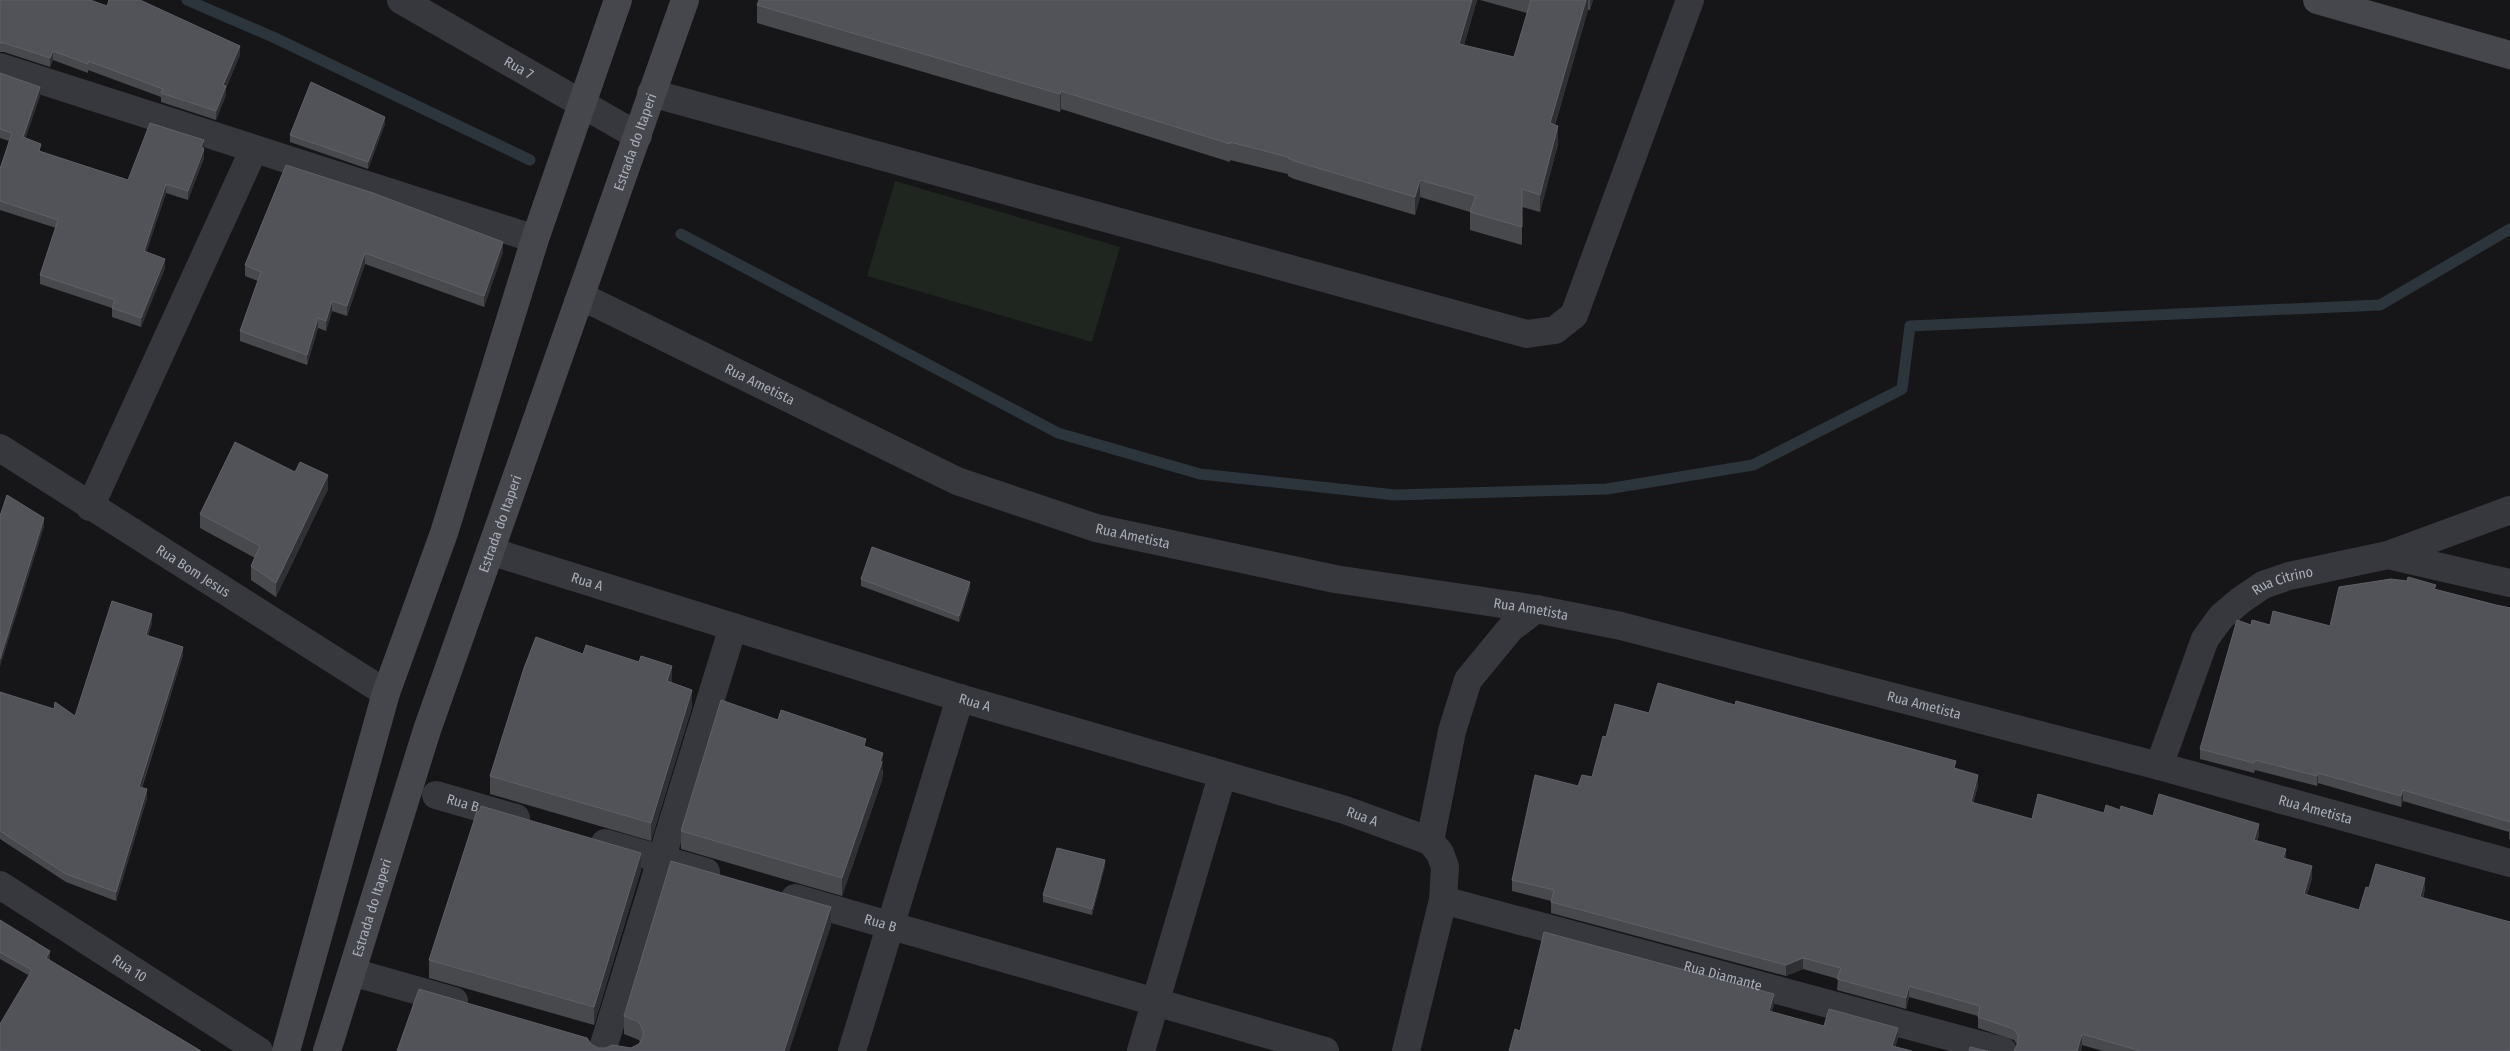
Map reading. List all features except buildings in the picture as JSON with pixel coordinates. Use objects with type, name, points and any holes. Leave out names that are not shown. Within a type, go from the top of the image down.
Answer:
[{"type":"street","name":"Rua 7","points":[[401,0],[638,136]]},
{"type":"street","points":[[286,1051],[386,693],[444,533],[535,239],[618,0]]},
{"type":"street","name":"Estrada do Itaperi","points":[[327,1051],[427,730],[685,0]]},
{"type":"street","points":[[651,93],[1527,334],[1555,330],[1574,315],[1690,0]]},
{"type":"street","points":[[2317,0],[2510,55]]},
{"type":"street","points":[[0,67],[535,239]]},
{"type":"street","points":[[90,506],[254,149]]},
{"type":"street","name":"Rua Ametista","points":[[578,302],[593,302],[958,481],[1096,528],[1335,579],[1536,609],[1622,626],[2159,766],[2510,863]]},
{"type":"street","name":"Rua Bom Jesus","points":[[0,448],[386,693]]},
{"type":"street","points":[[2388,555],[2510,510]]},
{"type":"street","name":"Rua A","points":[[490,551],[960,698],[1222,776],[1345,810],[1430,840]]},
{"type":"street","name":"Rua Citrino","points":[[2159,766],[2204,639],[2221,617],[2240,600],[2263,584],[2289,576],[2388,555],[2510,584]]},
{"type":"street","points":[[1406,1051],[1443,900],[1444,867],[1440,853],[1430,840],[1452,731],[1468,680],[1510,628],[1536,609]]},
{"type":"street","points":[[576,1036],[612,1049],[661,859],[733,627]]},
{"type":"street","points":[[852,1051],[960,698]]},
{"type":"street","points":[[1141,1051],[1222,776]]},
{"type":"street","name":"Rua B","points":[[436,795],[539,824]]},
{"type":"street","points":[[577,835],[728,879]]},
{"type":"street","name":"Rua 10","points":[[0,885],[259,1051]]},
{"type":"street","name":"Rua B","points":[[767,890],[1325,1051]]},
{"type":"street","name":"Rua Diamante","points":[[1443,900],[2003,1051]]},
{"type":"street","points":[[352,972],[482,1009]]},
{"type":"shaded area","points":[[895,181],[1120,247],[1092,342],[867,276]]},
{"type":"waterway","points":[[187,0],[273,37],[530,160]]},
{"type":"waterway","points":[[681,234],[1058,433],[1200,474],[1395,495],[1607,489],[1753,465],[1902,389],[1910,326],[2380,305],[2510,229]]}]
